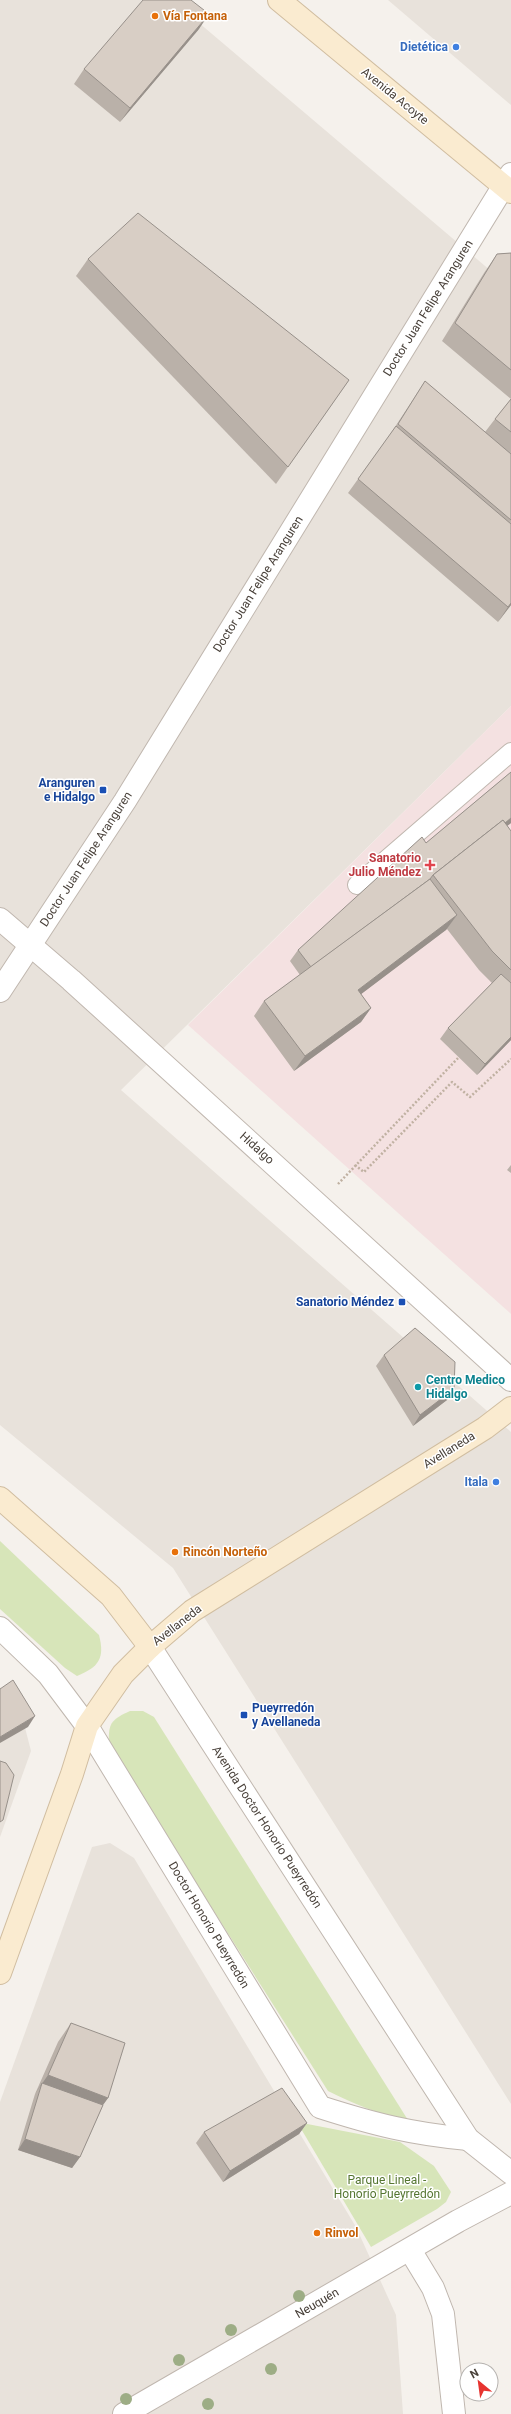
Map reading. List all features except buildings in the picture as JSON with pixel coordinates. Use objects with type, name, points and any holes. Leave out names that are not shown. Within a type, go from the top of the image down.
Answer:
[{"type":"street","name":"Avenida Acoyte","points":[[279,0],[509,184]]},
{"type":"street","name":"Doctor Juan Felipe Aranguren","points":[[0,991],[125,801],[509,184]]},
{"type":"street","name":"Hidalgo","points":[[0,919],[511,1380]]},
{"type":"street","name":"Avellaneda","points":[[0,1973],[72,1774],[87,1726],[123,1674],[150,1647],[192,1611],[485,1428],[511,1408]]},
{"type":"street","name":"Avenida Doctor Honorio Pueyrredón","points":[[0,1498],[111,1596],[150,1647],[468,2139],[488,2157],[511,2173]]},
{"type":"street","name":"Doctor Honorio Pueyrredón","points":[[0,1628],[48,1674],[87,1726],[320,2107],[376,2125],[422,2134],[468,2139]]},
{"type":"street","name":"Neuquén","points":[[124,2414],[458,2221],[511,2193]]},
{"type":"street","points":[[410,2250],[433,2288],[443,2314],[454,2414]]},
{"type":"lane","points":[[357,885],[511,752]]},
{"type":"path","points":[[318,1205],[459,1056]]},
{"type":"path","points":[[355,1165],[364,1172],[452,1082],[470,1097],[511,1059]]},
{"type":"shaded area","points":[[0,0],[172,0],[511,288],[511,706],[121,1090],[511,1432],[511,2104],[173,1568],[0,1425]]},
{"type":"shaded area","points":[[388,0],[511,0],[511,105]]},
{"type":"shaded area","name":"Sanatorio Julio Méndez","points":[[511,706],[511,1314],[188,1025]]},
{"type":"shaded area","points":[[0,1687],[21,1712],[31,1751],[0,1837]]},
{"type":"shaded area","points":[[110,1843],[134,1858],[356,2227],[396,2315],[403,2414],[0,2414],[0,2102],[92,1847]]},
{"type":"green space","points":[[0,1541],[99,1635],[101,1643],[100,1656],[98,1661],[91,1669],[77,1676],[65,1668],[0,1609]]},
{"type":"green space","points":[[130,1711],[143,1711],[154,1717],[408,2120],[367,2108],[328,2091],[109,1746],[109,1733],[114,1720]]},
{"type":"green space","name":"Parque Lineal - Honorio Pueyrredón","points":[[297,2122],[400,2142],[434,2166],[451,2192],[446,2202],[437,2209],[371,2247]]},
{"type":"place","name":"Vía Fontana","points":[[155,16]]},
{"type":"place","name":"Dietética","points":[[456,47]]},
{"type":"place","name":"Aranguren e Hidalgo","points":[[103,790]]},
{"type":"place","name":"Sanatorio Julio Méndez","points":[[430,865]]},
{"type":"place","name":"Sanatorio Méndez","points":[[402,1302]]},
{"type":"place","name":"Centro Medico Hidalgo","points":[[418,1387]]},
{"type":"place","name":"Itala","points":[[496,1482]]},
{"type":"place","name":"Rincón Norteño","points":[[175,1552]]},
{"type":"place","name":"Pueyrredón y Avellaneda","points":[[244,1715]]},
{"type":"place","name":"Rinvol","points":[[317,2233]]}]
